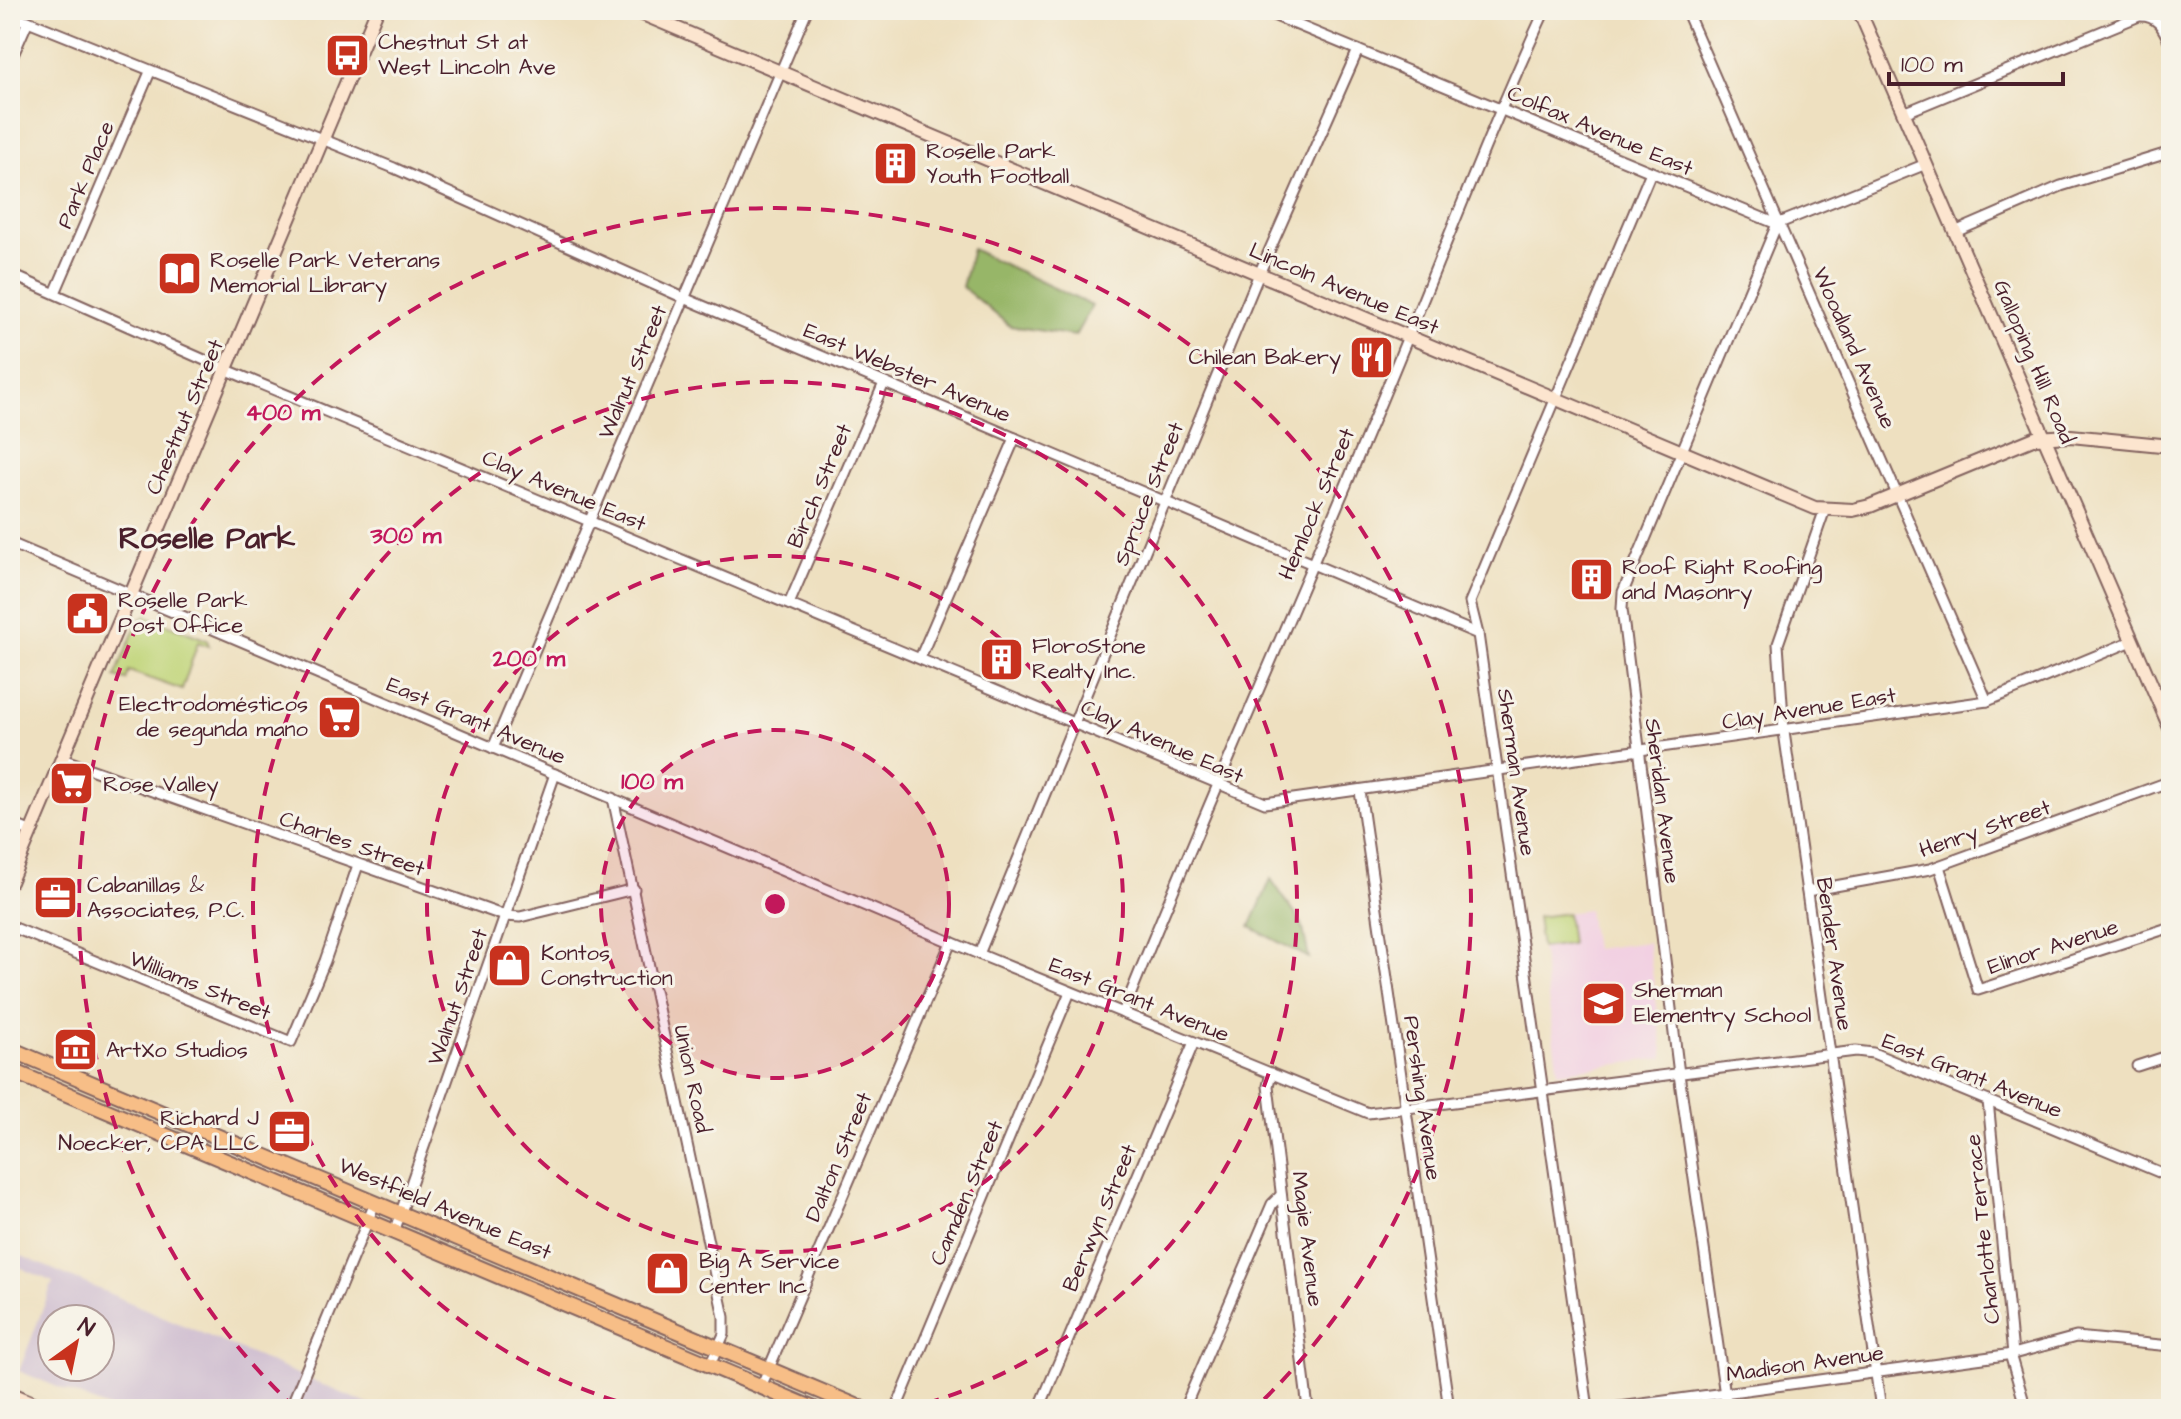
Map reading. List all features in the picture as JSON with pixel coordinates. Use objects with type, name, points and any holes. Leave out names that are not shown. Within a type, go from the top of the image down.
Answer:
[{"type":"main road","name":"Westfield Avenue East","points":[[10,1049],[863,1409]]},
{"type":"main road","name":"Westfield Avenue East","points":[[10,1070],[814,1409]]},
{"type":"street","name":"Chestnut Street","points":[[10,882],[377,10]]},
{"type":"street","name":"Lincoln Avenue East","points":[[633,10],[1815,508],[1853,510],[2044,437]]},
{"type":"street","name":"Walnut Street","points":[[493,748],[807,10]]},
{"type":"street","name":"Colfax Avenue East","points":[[1261,10],[1778,224]]},
{"type":"street","name":"Hemlock Street","points":[[1123,1013],[1216,785],[1408,337],[1499,109],[1545,10]]},
{"type":"street","name":"Woodland Avenue","points":[[1686,10],[1987,701]]},
{"type":"street","name":"Galloping Hill Road","points":[[1859,10],[2171,730]]},
{"type":"street","points":[[1904,113],[2140,13],[2163,26],[2171,45]]},
{"type":"street","name":"East Webster Avenue","points":[[10,17],[28,21],[394,168],[684,298],[1478,634]]},
{"type":"street","points":[[10,62],[28,21]]},
{"type":"street","name":"Spruce Street","points":[[979,954],[1259,274],[1358,50]]},
{"type":"street","name":"Park Place","points":[[55,293],[150,72]]},
{"type":"street","points":[[1955,232],[2061,186],[2171,152]]},
{"type":"street","points":[[1778,224],[1926,164]]},
{"type":"street","name":"Sherman Avenue","points":[[1588,1409],[1478,634],[1470,602],[1651,172]]},
{"type":"street","name":"Sheridan Avenue","points":[[1727,1409],[1637,753],[1622,632],[1623,592],[1778,224]]},
{"type":"street","name":"Clay Avenue East","points":[[10,274],[227,370],[1265,803],[1637,753],[1987,701],[2132,641]]},
{"type":"street","name":"Birch Street","points":[[789,604],[884,383]]},
{"type":"street","points":[[2044,437],[2071,436],[2171,446]]},
{"type":"street","points":[[920,658],[1015,438]]},
{"type":"street","name":"Bender Avenue","points":[[1825,509],[1778,644],[1784,732],[1881,1409]]},
{"type":"street","name":"East Grant Avenue","points":[[10,543],[979,954],[1368,1113],[1830,1055],[1873,1053],[2171,1177]]},
{"type":"street","name":"Charles Street","points":[[62,759],[505,916],[520,917],[634,889]]},
{"type":"street","name":"Walnut Street","points":[[394,1232],[555,774]]},
{"type":"street","name":"Henry Street","points":[[1807,891],[1939,866],[2171,781]]},
{"type":"street","name":"Pershing Avenue","points":[[1360,791],[1449,1409]]},
{"type":"street","name":"Union Road","points":[[613,798],[724,1317],[725,1329],[710,1365]]},
{"type":"street","points":[[10,823],[32,832]]},
{"type":"street","name":"Williams Street","points":[[10,926],[291,1042],[325,961],[358,865]]},
{"type":"street","name":"Elinor Avenue","points":[[1939,866],[1978,990],[2171,927]]},
{"type":"street","name":"Dalton Street","points":[[761,1387],[951,942]]},
{"type":"street","name":"Camden Street","points":[[896,1409],[1070,992]]},
{"type":"street","name":"Berwyn Street","points":[[1039,1409],[1194,1042]]},
{"type":"street","points":[[2137,1066],[2171,1055]]},
{"type":"street","name":"Magie Avenue","points":[[1271,1073],[1268,1086],[1308,1409]]},
{"type":"street","name":"Charlotte Terrace","points":[[1988,1101],[2011,1354],[2026,1409]]},
{"type":"street","points":[[1184,1409],[1272,1204],[1281,1195]]},
{"type":"street","points":[[290,1409],[375,1203]]},
{"type":"street","name":"Madison Avenue","points":[[1605,1409],[2011,1354],[2076,1337],[2171,1346]]},
{"type":"street","points":[[10,1393],[47,1409]]},
{"type":"shaded area","name":"Sherman Elementry School","points":[[1588,910],[1594,949],[1648,942],[1664,1058],[1558,1072],[1537,917]]},
{"type":"shaded area","points":[[10,1251],[379,1409],[110,1409],[48,1383],[116,1383],[116,1303],[45,1303],[53,1282],[10,1263]]},
{"type":"shaded area","points":[[36,1326],[36,1378],[19,1371]]},
{"type":"green space","points":[[972,249],[1092,306],[1075,336],[1010,326],[962,287]]},
{"type":"green space","points":[[146,616],[207,640],[209,646],[198,642],[182,690],[129,671],[126,680],[115,677],[138,621]]},
{"type":"green space","points":[[1271,879],[1302,924],[1309,958],[1250,927]]},
{"type":"green space","points":[[1567,913],[1571,944],[1541,948],[1537,917]]},
{"type":"place","name":"Chestnut St at West Lincoln Ave","points":[[347,55]]},
{"type":"place","name":"Roselle Park Youth Football","points":[[895,164]]},
{"type":"place","name":"Roselle Park Veterans Memorial Library","points":[[179,273]]},
{"type":"place","name":"Chilean Bakery","points":[[1372,357]]},
{"type":"place","name":"Roof Right Roofing and Masonry","points":[[1591,580]]},
{"type":"place","name":"Roselle Park Post Office","points":[[87,613]]},
{"type":"place","name":"FloroStone Realty Inc.","points":[[1001,659]]},
{"type":"place","name":"Electrodomésticos de segunda mano","points":[[339,717]]},
{"type":"place","name":"Rose Valley","points":[[72,784]]},
{"type":"place","name":"Cabanillas & Associates, P.C.","points":[[56,898]]},
{"type":"place","name":"Kontos Construction","points":[[510,966]]},
{"type":"place","name":"Sherman Elementry School","points":[[1603,1003]]},
{"type":"place","name":"ArtXo Studios","points":[[75,1050]]},
{"type":"place","name":"Richard J Noecker, CPA LLC","points":[[290,1131]]},
{"type":"place","name":"Big A Service Center Inc","points":[[668,1274]]},
{"type":"district","name":"Roselle Park","points":[[207,539]]}]
